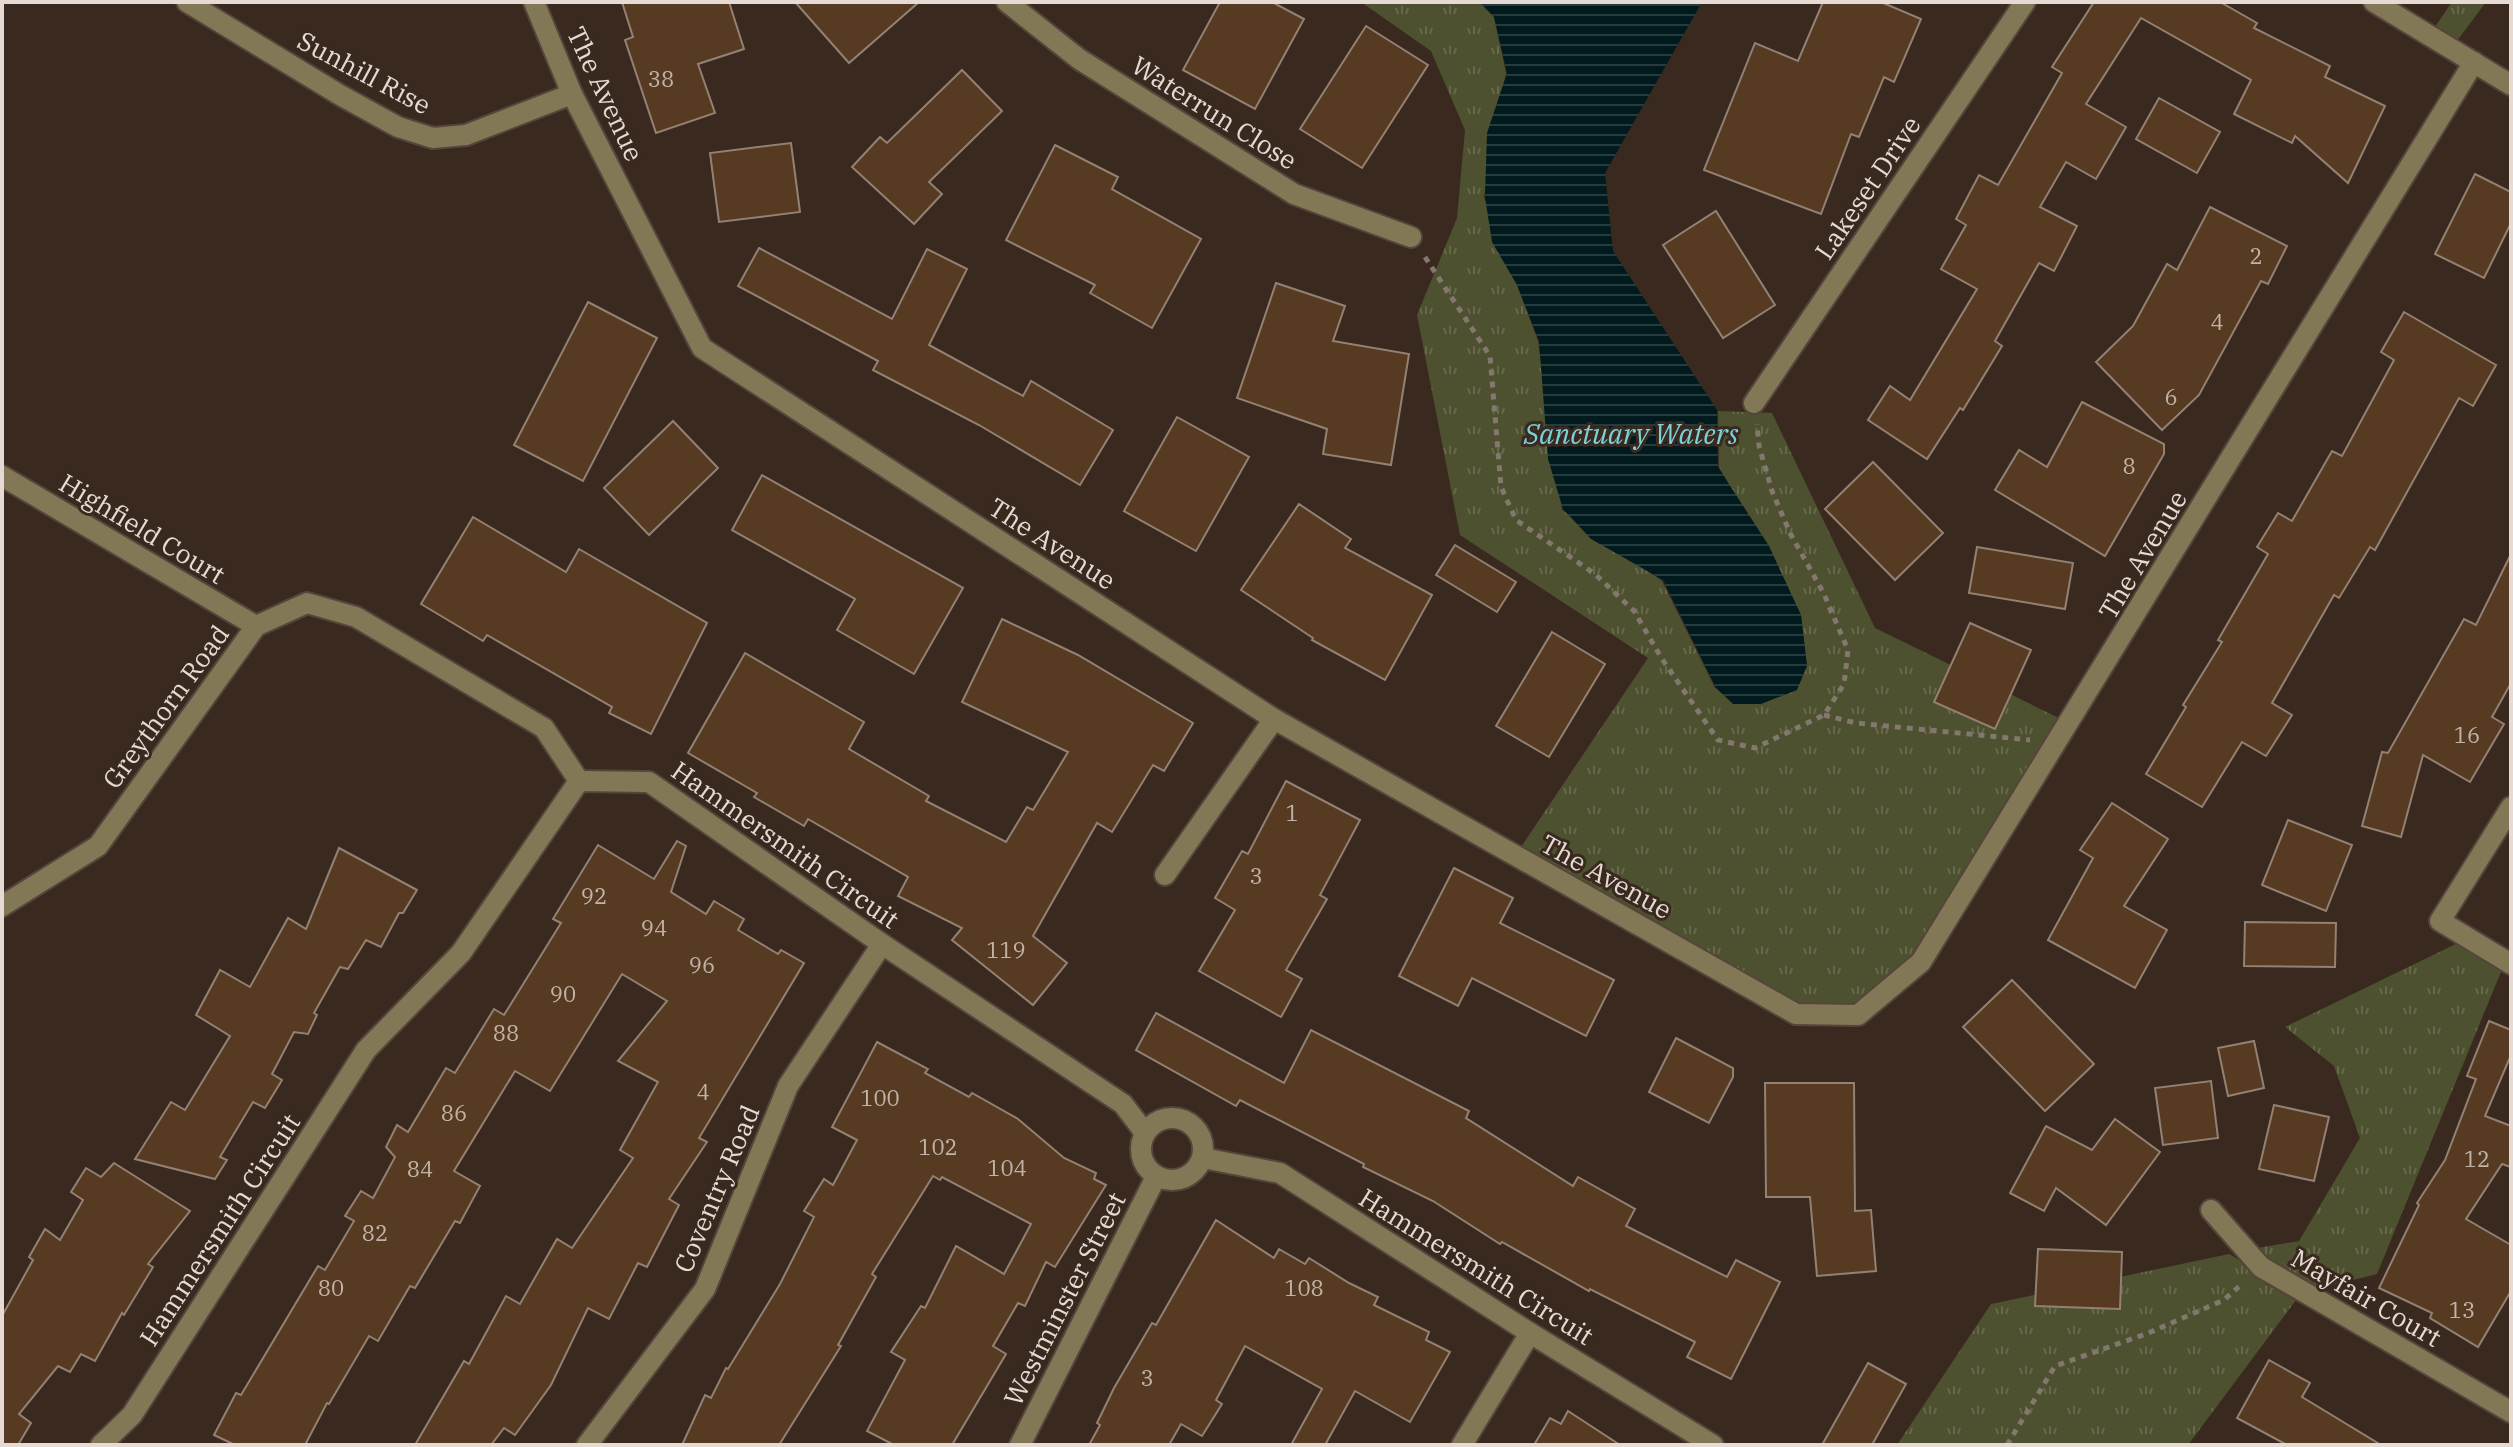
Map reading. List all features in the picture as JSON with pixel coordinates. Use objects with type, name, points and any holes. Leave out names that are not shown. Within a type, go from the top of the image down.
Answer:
[{"type":"street","name":"Sunhill Rise","points":[[187,2],[340,95],[398,127],[433,138],[466,135],[572,94]]},
{"type":"street","name":"The Avenue","points":[[534,2],[572,94],[702,348],[1274,719],[1796,1014],[1858,1015],[1921,962],[2474,62]]},
{"type":"street","name":"Waterrun Close","points":[[1007,2],[1079,59],[1294,194],[1411,237]]},
{"type":"street","name":"Lakeset Drive","points":[[1754,403],[2025,2]]},
{"type":"street","points":[[2374,2],[2511,85]]},
{"type":"street","name":"Highfield Court","points":[[2,476],[256,626]]},
{"type":"street","name":"Greythorn Road","points":[[2,906],[98,846],[256,626],[307,603],[356,617],[544,728],[579,781]]},
{"type":"street","points":[[1165,875],[1274,719]]},
{"type":"street","name":"Hammersmith Circuit","points":[[101,1445],[132,1415],[366,1050],[461,953],[579,781],[649,782],[882,944],[1123,1104],[1145,1133]]},
{"type":"street","points":[[2511,807],[2440,921],[2511,964]]},
{"type":"street","name":"Coventry Road","points":[[587,1445],[705,1289],[788,1086],[882,944]]},
{"type":"street","points":[[1174,1118],[1193,1124],[1203,1141],[1203,1158],[1184,1179],[1156,1177],[1142,1160],[1139,1145],[1145,1133],[1153,1123],[1174,1118]]},
{"type":"street","name":"Hammersmith Circuit","points":[[1203,1158],[1280,1173],[1530,1333],[1713,1445]]},
{"type":"street","name":"Westminster Street","points":[[1020,1445],[1156,1177]]},
{"type":"street","name":"Mayfair Court","points":[[2211,1210],[2261,1267],[2511,1412]]},
{"type":"street","points":[[1462,1445],[1530,1333]]},
{"type":"path","points":[[1411,237],[1490,356],[1501,487],[1516,520],[1595,574],[1634,611],[1662,659],[1718,740],[1755,748],[1824,715],[1844,684],[1848,650],[1824,594],[1790,533],[1772,491],[1759,446],[1754,403]]},
{"type":"path","points":[[1824,715],[1856,723],[2058,743]]},
{"type":"path","points":[[2007,1445],[2055,1366],[2146,1334],[2224,1300],[2261,1267]]},
{"type":"green space","points":[[1361,2],[1479,2],[1494,17],[1506,73],[1484,197],[1538,341],[1562,510],[1662,581],[1715,688],[1761,704],[1807,666],[1801,615],[1719,467],[1718,411],[1772,413],[1875,628],[2069,723],[1921,962],[1858,1015],[1796,1014],[1521,847],[1648,658],[1460,535],[1417,315],[1457,218],[1465,130],[1431,51]]},
{"type":"green space","points":[[2452,2],[2486,2],[2448,53],[2426,40]]},
{"type":"green space","points":[[2466,939],[2505,962],[2377,1274],[2301,1293],[2234,1252],[2299,1241],[2360,1138],[2334,1066],[2285,1027]]},
{"type":"green space","points":[[2229,1254],[2299,1296],[2188,1445],[1897,1445],[1991,1304]]},
{"type":"water","name":"Sanctuary Waters","points":[[1480,2],[1702,2],[1605,173],[1613,251],[1717,410],[1718,467],[1769,546],[1801,615],[1807,666],[1797,690],[1761,704],[1733,704],[1716,688],[1663,580],[1591,539],[1563,509],[1548,459],[1539,341],[1517,285],[1492,242],[1485,197],[1487,133],[1507,73],[1494,17]]},
{"type":"building","points":[[622,2],[729,2],[744,49],[698,64],[715,113],[656,133],[625,40],[633,37]]},
{"type":"building","points":[[795,2],[919,2],[849,63]]},
{"type":"building","points":[[1220,2],[1272,2],[1304,19],[1255,109],[1183,70]]},
{"type":"building","points":[[1823,2],[1881,2],[1921,19],[1894,82],[1884,77],[1859,137],[1851,134],[1821,214],[1704,170],[1755,43],[1798,61]]},
{"type":"building","points":[[2094,2],[2220,2],[2257,23],[2254,28],[2330,66],[2325,77],[2385,106],[2348,183],[2295,136],[2292,143],[2234,114],[2251,80],[2141,18],[2086,104],[2126,127],[2096,179],[2066,162],[2040,207],[2077,226],[2054,271],[2039,263],[1995,341],[2002,346],[1963,410],[1960,408],[1927,459],[1868,420],[1890,386],[1910,400],[1977,289],[1941,269],[1966,225],[1956,219],[1979,175],[1998,185],[2062,73],[2052,67]]},
{"type":"building","points":[[1366,26],[1428,65],[1362,168],[1300,129]]},
{"type":"building","points":[[962,70],[1002,111],[929,182],[942,194],[914,224],[852,167],[880,137],[887,143]]},
{"type":"building","points":[[2159,98],[2220,132],[2197,173],[2136,139]]},
{"type":"building","points":[[791,143],[800,212],[719,222],[710,153]]},
{"type":"building","points":[[1055,145],[1118,177],[1112,189],[1201,239],[1152,328],[1090,293],[1095,285],[1006,240]]},
{"type":"building","points":[[2475,174],[2511,192],[2511,223],[2484,278],[2435,254]]},
{"type":"building","points":[[2210,207],[2287,246],[2268,284],[2261,281],[2199,395],[2162,430],[2096,362],[2133,326],[2167,264],[2177,270]]},
{"type":"building","points":[[1716,211],[1775,305],[1723,338],[1663,245]]},
{"type":"building","points":[[759,248],[892,319],[927,249],[967,269],[929,345],[1023,396],[1031,381],[1113,430],[1080,485],[979,425],[873,370],[878,361],[738,286]]},
{"type":"building","points":[[1276,283],[1345,306],[1333,341],[1409,354],[1391,465],[1323,454],[1327,429],[1237,398]]},
{"type":"building","points":[[588,302],[657,338],[583,481],[514,445]]},
{"type":"building","points":[[2404,312],[2496,365],[2473,406],[2459,398],[2375,550],[2370,547],[2339,598],[2334,595],[2272,703],[2292,715],[2266,756],[2242,742],[2202,807],[2146,774],[2186,707],[2183,705],[2222,642],[2218,640],[2268,554],[2257,547],[2278,513],[2292,521],[2332,451],[2342,456],[2394,360],[2381,352]]},
{"type":"building","points":[[2082,402],[2164,444],[2164,454],[2105,556],[1995,490],[2019,450],[2047,467]]},
{"type":"building","points":[[1177,417],[1249,457],[1196,551],[1124,511]]},
{"type":"building","points":[[673,421],[718,468],[649,535],[604,488]]},
{"type":"building","points":[[1873,462],[1943,533],[1895,580],[1825,509]]},
{"type":"building","points":[[762,475],[963,588],[914,674],[837,630],[855,599],[732,530]]},
{"type":"building","points":[[1299,504],[1351,539],[1345,548],[1432,595],[1385,680],[1312,640],[1241,590]]},
{"type":"building","points":[[473,517],[566,572],[579,549],[707,623],[651,734],[609,713],[612,707],[487,635],[483,641],[421,604]]},
{"type":"building","points":[[1455,545],[1516,582],[1497,612],[1436,575]]},
{"type":"building","points":[[1977,547],[2073,563],[2065,609],[1969,593]]},
{"type":"building","points":[[2511,554],[2511,683],[2492,717],[2504,724],[2470,782],[2423,755],[2401,837],[2362,826],[2382,752],[2388,753],[2464,619],[2476,625]]},
{"type":"building","points":[[1002,619],[1078,655],[1193,723],[1164,771],[1153,765],[1112,832],[1097,823],[1033,936],[1067,963],[1033,1005],[952,940],[962,928],[898,896],[908,877],[808,819],[804,826],[754,797],[757,793],[688,753],[745,653],[864,722],[849,749],[929,796],[926,801],[1006,842],[1027,807],[1033,810],[1068,752],[962,702]]},
{"type":"building","points":[[1970,623],[2031,650],[1995,729],[1934,702]]},
{"type":"building","points":[[1552,632],[1605,664],[1549,757],[1496,726]]},
{"type":"building","points":[[1286,781],[1360,820],[1320,895],[1327,899],[1286,970],[1302,979],[1281,1017],[1199,971],[1235,910],[1215,898],[1242,851],[1248,854]]},
{"type":"building","points":[[2112,803],[2168,839],[2124,906],[2167,930],[2135,988],[2048,940],[2093,858],[2080,850]]},
{"type":"building","points":[[2288,820],[2352,845],[2326,911],[2262,885]]},
{"type":"building","points":[[677,841],[686,846],[671,892],[706,914],[714,901],[744,919],[738,930],[778,954],[781,950],[804,963],[699,1138],[707,1142],[669,1199],[679,1205],[647,1267],[638,1263],[609,1319],[588,1308],[551,1385],[515,1435],[504,1428],[491,1445],[415,1445],[464,1361],[469,1364],[506,1296],[520,1304],[557,1239],[572,1248],[633,1158],[620,1150],[658,1082],[618,1061],[667,1001],[622,974],[550,1091],[515,1071],[454,1171],[480,1186],[460,1223],[455,1221],[415,1288],[410,1286],[378,1341],[369,1336],[305,1445],[235,1445],[214,1435],[236,1393],[241,1395],[318,1266],[325,1270],[354,1221],[345,1216],[361,1191],[373,1198],[395,1157],[386,1147],[397,1125],[408,1132],[446,1068],[455,1073],[494,1009],[504,1015],[561,923],[553,919],[598,845],[654,879]]},
{"type":"building","points":[[339,848],[417,890],[403,913],[399,913],[381,947],[366,940],[348,969],[340,967],[314,1013],[317,1015],[308,1034],[294,1032],[272,1074],[282,1080],[265,1108],[253,1102],[220,1157],[227,1160],[215,1179],[135,1159],[171,1102],[185,1110],[230,1036],[196,1015],[220,970],[250,987],[288,918],[306,929]]},
{"type":"building","points":[[1454,868],[1513,898],[1500,923],[1614,980],[1586,1036],[1472,978],[1458,1006],[1399,976]]},
{"type":"building","points":[[2245,922],[2336,923],[2335,967],[2244,966]]},
{"type":"building","points":[[2012,980],[2094,1064],[2045,1111],[1963,1027]]},
{"type":"building","points":[[1156,1013],[1284,1083],[1311,1030],[1469,1111],[1466,1118],[1573,1186],[1578,1177],[1635,1209],[1626,1226],[1727,1277],[1736,1260],[1780,1282],[1731,1379],[1687,1357],[1695,1342],[1589,1291],[1502,1242],[1500,1244],[1433,1201],[1363,1167],[1364,1164],[1240,1100],[1236,1106],[1136,1050]]},
{"type":"building","points":[[2489,1021],[2511,1030],[2511,1055],[2485,1116],[2511,1126],[2511,1167],[2502,1164],[2466,1219],[2511,1245],[2511,1291],[2478,1347],[2430,1318],[2432,1313],[2379,1288],[2419,1205],[2417,1203],[2445,1160],[2476,1079],[2467,1076]]},
{"type":"building","points":[[1676,1038],[1733,1068],[1733,1077],[1709,1123],[1649,1092]]},
{"type":"building","points":[[2254,1041],[2264,1088],[2228,1096],[2218,1048]]},
{"type":"building","points":[[877,1042],[928,1069],[925,1073],[969,1097],[972,1093],[1018,1119],[1064,1158],[1096,1173],[1094,1179],[1106,1185],[1055,1267],[1046,1262],[1025,1306],[1018,1303],[993,1346],[1006,1354],[952,1445],[894,1445],[867,1431],[905,1360],[891,1352],[921,1306],[925,1308],[956,1246],[1004,1274],[1031,1224],[942,1177],[940,1180],[933,1176],[872,1274],[876,1277],[838,1345],[841,1346],[779,1445],[682,1445],[705,1395],[711,1398],[726,1368],[780,1284],[814,1217],[804,1211],[824,1179],[833,1185],[857,1140],[832,1127]]},
{"type":"building","points":[[2211,1081],[2218,1138],[2163,1145],[2155,1088]]},
{"type":"building","points":[[1765,1083],[1854,1083],[1855,1211],[1871,1210],[1876,1271],[1817,1276],[1810,1197],[1766,1197]]},
{"type":"building","points":[[2274,1105],[2329,1117],[2314,1181],[2259,1169]]},
{"type":"building","points":[[2115,1119],[2160,1152],[2106,1225],[2056,1188],[2044,1211],[2010,1193],[2046,1126],[2092,1150]]},
{"type":"building","points":[[114,1163],[190,1211],[148,1264],[153,1267],[95,1361],[81,1354],[70,1372],[58,1366],[19,1414],[31,1423],[18,1445],[2,1445],[2,1316],[33,1260],[29,1257],[45,1229],[60,1240],[83,1200],[71,1192],[86,1168],[101,1177]]},
{"type":"building","points":[[1216,1220],[1274,1258],[1279,1249],[1305,1264],[1309,1258],[1378,1297],[1374,1305],[1429,1332],[1426,1340],[1450,1352],[1410,1422],[1355,1391],[1325,1445],[1291,1445],[1322,1389],[1245,1346],[1216,1400],[1222,1404],[1202,1436],[1181,1424],[1169,1445],[1089,1445],[1114,1388],[1152,1323],[1156,1325]]},
{"type":"building","points":[[2038,1249],[2122,1252],[2120,1309],[2035,1306]]},
{"type":"building","points":[[2269,1360],[2310,1383],[2302,1397],[2381,1445],[2287,1445],[2237,1418]]},
{"type":"building","points":[[1868,1363],[1906,1384],[1872,1445],[1822,1445]]},
{"type":"building","points":[[1568,1411],[1620,1445],[1534,1445],[1550,1418],[1561,1424]]}]
